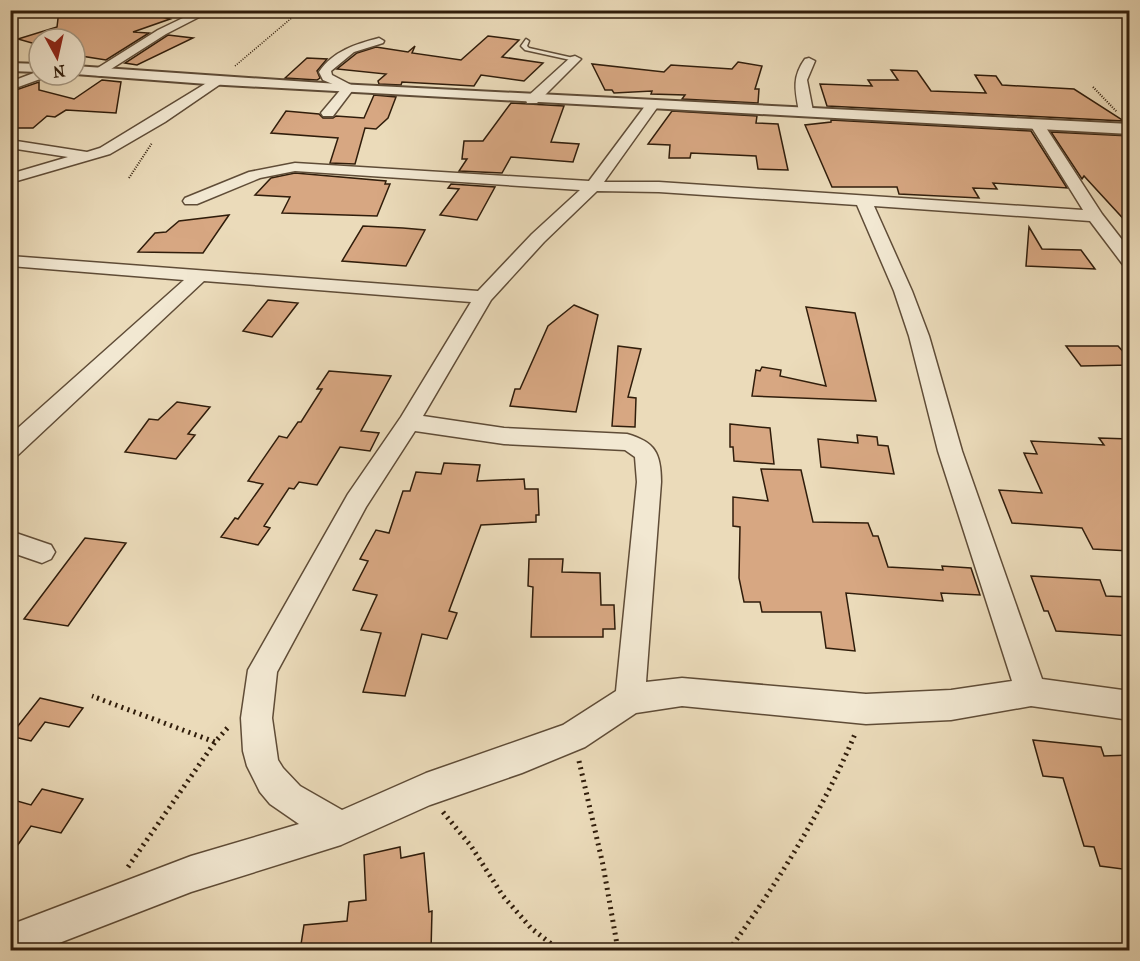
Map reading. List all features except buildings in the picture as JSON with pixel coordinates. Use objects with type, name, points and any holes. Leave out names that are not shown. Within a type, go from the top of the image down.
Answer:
[{"type":"street","points":[[100,72],[162,32],[196,16],[166,11],[112,10]]},
{"type":"street","points":[[349,87],[330,79],[325,72],[350,50],[379,41]]},
{"type":"street","points":[[532,100],[576,59]]},
{"type":"street","points":[[806,111],[800,74],[809,62]]},
{"type":"street","points":[[10,67],[27,68]]},
{"type":"street","points":[[87,71],[532,100],[1035,123],[1126,123]]},
{"type":"street","points":[[10,86],[27,80]]},
{"type":"street","points":[[10,179],[93,155],[120,143],[218,80]]},
{"type":"street","points":[[328,113],[349,87]]},
{"type":"street","points":[[341,828],[296,802],[269,779],[256,737],[258,699],[263,670],[357,501],[409,422],[483,297],[538,238],[593,186],[653,105]]},
{"type":"street","points":[[1035,123],[1095,216],[1130,262]]},
{"type":"street","points":[[10,144],[55,152],[93,155]]},
{"type":"street","points":[[191,201],[221,190],[251,174],[285,167],[593,186],[659,187],[1095,216]]},
{"type":"street","points":[[864,202],[903,291],[919,336],[950,451],[1031,692]]},
{"type":"street","points":[[10,261],[483,297]]},
{"type":"street","points":[[10,449],[199,276]]},
{"type":"street","points":[[409,422],[504,436],[627,442],[642,448],[649,462],[649,482],[630,699]]},
{"type":"street","points":[[10,542],[42,552]]},
{"type":"street","points":[[10,944],[191,874],[341,828],[426,790],[514,760],[574,736],[630,699],[682,692],[866,709],[951,705],[1031,692],[1130,706]]},
{"type":"lane","points":[[526,41],[524,46],[527,49],[576,59]]},
{"type":"path","points":[[218,80],[301,10]]},
{"type":"path","points":[[1093,87],[1126,123]]},
{"type":"path","points":[[129,178],[154,140],[160,119]]},
{"type":"path","points":[[92,696],[214,742]]},
{"type":"path","points":[[125,870],[214,742],[258,699]]},
{"type":"path","points":[[729,951],[811,823],[843,765],[866,709]]},
{"type":"path","points":[[574,736],[603,865],[618,951]]},
{"type":"path","points":[[426,790],[471,846],[503,896],[531,928],[559,951]]}]
